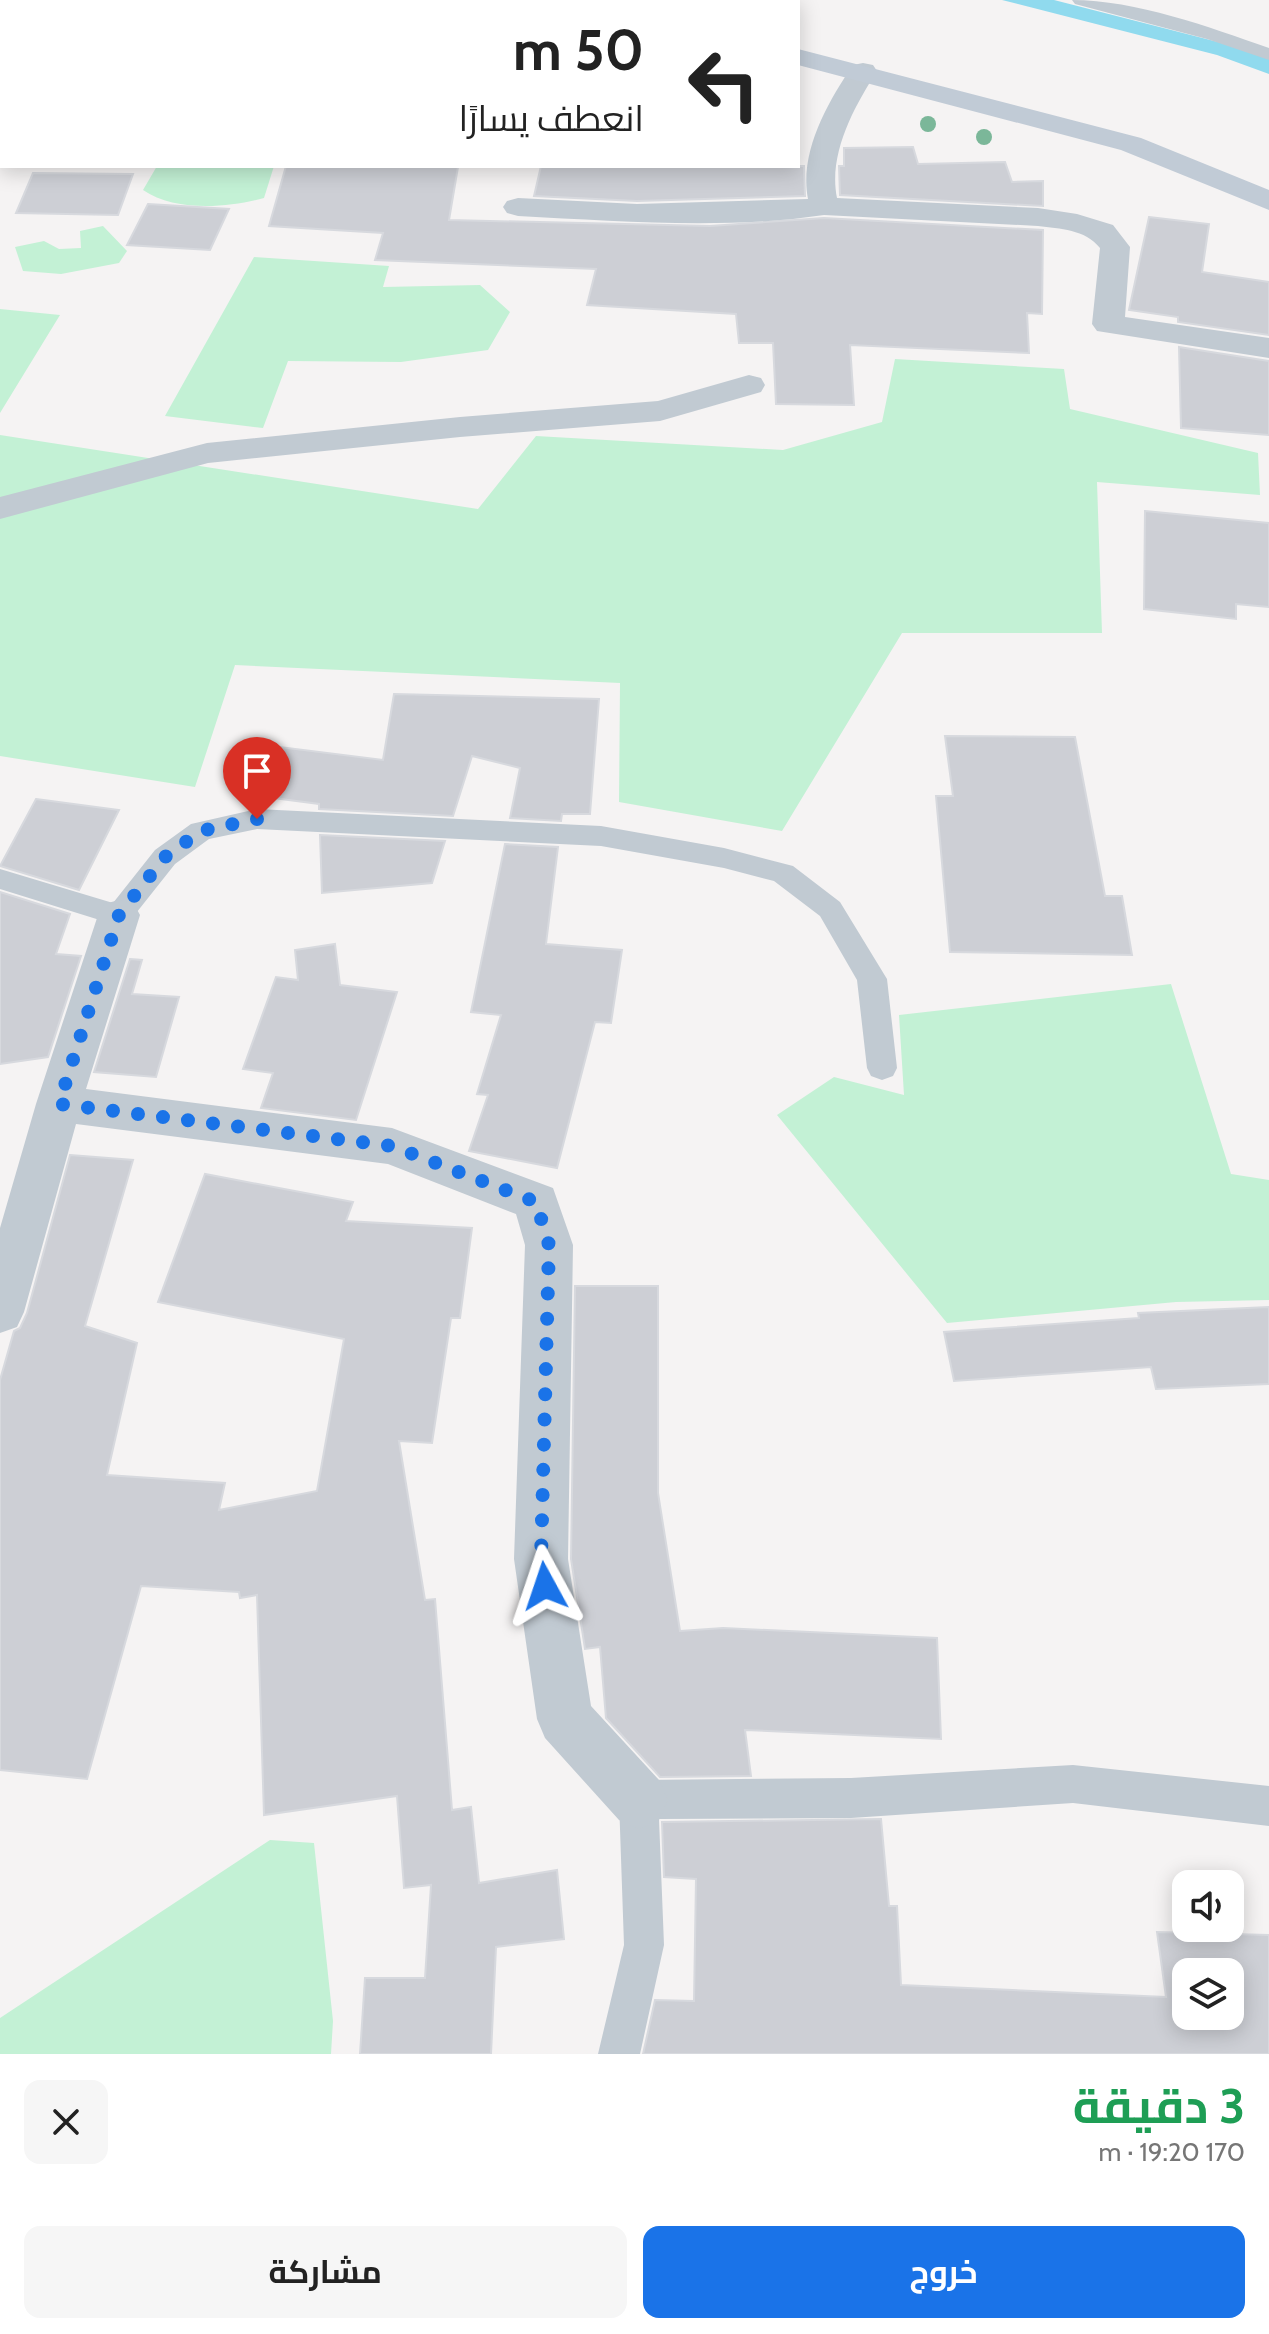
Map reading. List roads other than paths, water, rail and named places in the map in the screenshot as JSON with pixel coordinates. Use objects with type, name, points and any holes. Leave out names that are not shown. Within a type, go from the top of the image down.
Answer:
[{"type":"street","points":[[800,57],[863,71],[1131,144],[1269,201]]},
{"type":"street","points":[[824,206],[820,181],[829,144],[846,96],[863,71]]},
{"type":"street","points":[[518,207],[637,213],[791,211],[824,206],[1038,217],[1077,223],[1102,231],[1115,247],[1108,324],[1269,348]]},
{"type":"street","points":[[0,508],[207,453],[460,427],[660,411],[749,385]]},
{"type":"street","points":[[0,1312],[59,1104],[119,915]]},
{"type":"street","points":[[59,1104],[392,1146],[536,1202],[549,1245],[541,1559],[565,1719],[639,1800]]},
{"type":"lane","points":[[1081,0],[1213,35],[1269,54]]},
{"type":"lane","points":[[0,879],[119,915],[165,857],[201,831],[257,819],[601,836],[724,858],[783,873],[830,909],[872,979],[882,1068]]},
{"type":"lane","points":[[619,2054],[644,1945],[639,1800],[851,1798],[1073,1784],[1269,1806]]},
{"type":"water","points":[[1002,0],[1054,0],[1222,43],[1269,59],[1269,74],[1217,55]]}]
